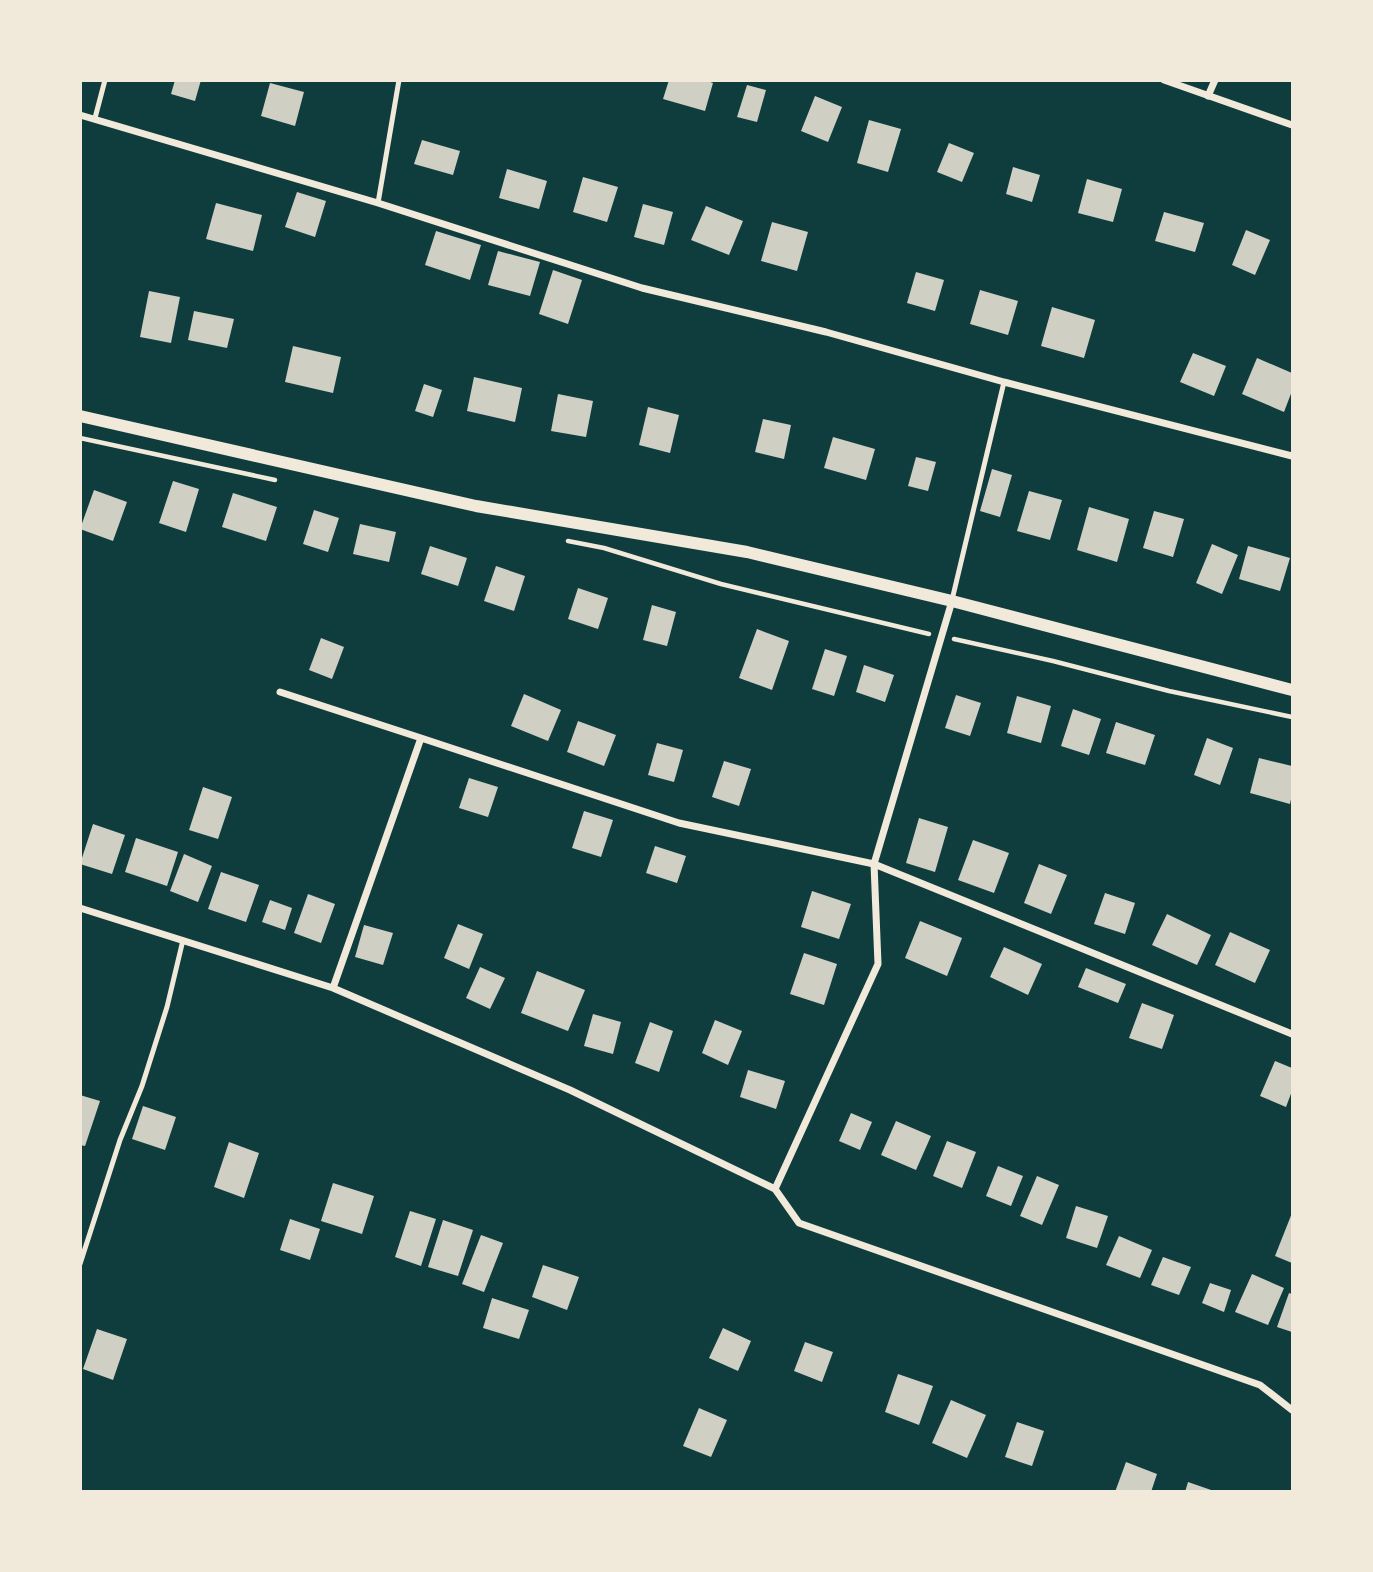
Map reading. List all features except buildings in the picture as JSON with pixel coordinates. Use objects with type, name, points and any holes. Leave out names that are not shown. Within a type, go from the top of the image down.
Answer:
[{"type":"street","points":[[1164,80],[1293,125]]},
{"type":"street","points":[[1208,96],[1215,80]]},
{"type":"street","points":[[80,115],[378,203],[642,288],[826,332],[1004,382],[1293,456]]},
{"type":"street","points":[[80,416],[476,506],[747,552],[951,601],[1293,690]]},
{"type":"street","points":[[775,1189],[878,964],[874,864],[951,601]]},
{"type":"street","points":[[280,692],[678,823],[874,864],[1293,1034]]},
{"type":"street","points":[[333,988],[421,738]]},
{"type":"street","points":[[80,908],[333,988],[570,1090],[775,1189],[799,1223],[1260,1385],[1293,1410]]},
{"type":"lane","points":[[95,118],[105,80]]},
{"type":"lane","points":[[378,203],[399,80]]},
{"type":"lane","points":[[951,601],[1004,382]]},
{"type":"lane","points":[[80,1264],[120,1140],[142,1086],[167,1007],[183,940]]},
{"type":"path","points":[[80,438],[286,483]]},
{"type":"path","points":[[566,541],[604,548],[721,584],[941,637],[1053,661],[1169,691],[1293,716]]}]
